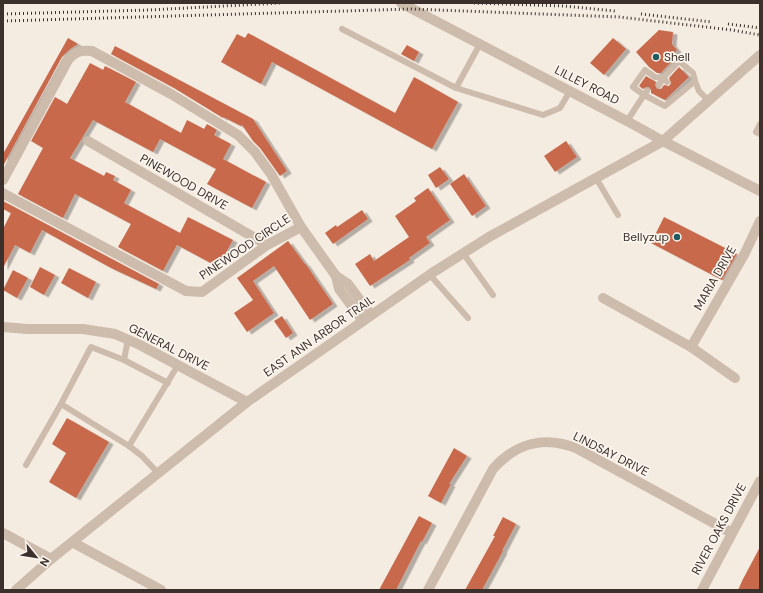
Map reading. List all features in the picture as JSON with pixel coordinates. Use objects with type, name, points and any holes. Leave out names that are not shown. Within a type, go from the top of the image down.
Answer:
[{"type":"street","name":"LILLEY ROAD","points":[[401,3],[760,191]]},
{"type":"street","name":"PINEWOOD CIRCLE","points":[[3,180],[68,60],[75,53],[83,50],[92,52],[171,94],[238,135],[255,152],[271,174],[301,228],[267,245],[202,292],[186,291],[3,193]]},
{"type":"street","name":"EAST ANN ARBOR TRAIL","points":[[16,590],[51,559],[247,402],[463,253],[489,237],[663,141],[760,55]]},
{"type":"street","name":"PINEWOOD DRIVE","points":[[88,141],[267,245]]},
{"type":"street","name":"MARIA DRIVE","points":[[691,347],[745,253],[760,221]]},
{"type":"street","points":[[301,228],[336,276],[339,289],[367,318]]},
{"type":"street","points":[[603,298],[691,347],[735,378]]},
{"type":"street","name":"GENERAL DRIVE","points":[[3,327],[27,329],[83,328],[102,331],[128,339],[247,402]]},
{"type":"street","name":"LINDSAY DRIVE","points":[[428,590],[493,469],[501,460],[511,453],[521,447],[534,443],[558,443],[578,449],[732,533]]},
{"type":"street","name":"RIVER OAKS DRIVE","points":[[702,590],[760,481]]},
{"type":"street","points":[[3,533],[51,559]]},
{"type":"street","points":[[72,542],[161,590]]},
{"type":"lane","points":[[342,29],[456,88],[543,115],[560,108],[570,91]]},
{"type":"lane","points":[[456,88],[480,44]]},
{"type":"lane","points":[[659,85],[672,73],[679,61],[693,73],[699,91],[709,101]]},
{"type":"lane","points":[[665,80],[654,79],[645,70],[633,87],[649,95],[665,106],[684,87],[695,81]]},
{"type":"lane","points":[[628,121],[649,95]]},
{"type":"lane","points":[[760,124],[756,132],[760,134]]},
{"type":"lane","points":[[596,178],[618,216]]},
{"type":"lane","points":[[463,253],[493,295]]},
{"type":"lane","points":[[430,275],[468,318]]},
{"type":"lane","points":[[124,360],[128,339]]},
{"type":"lane","points":[[26,465],[61,404],[91,347],[124,360],[168,383]]},
{"type":"lane","points":[[129,446],[178,365]]},
{"type":"lane","points":[[61,404],[129,446],[142,456],[158,473]]},
{"type":"building","points":[[659,30],[673,32],[672,44],[677,50],[670,57],[673,60],[661,73],[657,73],[649,67],[636,52]]},
{"type":"building","points":[[248,33],[395,113],[414,77],[458,102],[432,149],[272,62],[261,84],[221,62],[237,34],[245,38]]},
{"type":"building","points":[[68,38],[78,44],[62,57],[3,166],[3,154]]},
{"type":"building","points":[[613,38],[626,49],[604,75],[590,63]]},
{"type":"building","points":[[407,45],[419,52],[414,61],[401,54]]},
{"type":"building","points":[[115,46],[253,119],[287,171],[280,176],[242,125],[241,126],[223,118],[174,88],[111,54]]},
{"type":"building","points":[[90,63],[103,70],[105,66],[136,82],[125,102],[181,133],[187,120],[204,129],[207,124],[217,130],[214,135],[231,144],[223,159],[266,182],[252,208],[207,184],[216,169],[160,139],[153,152],[93,120],[70,158],[104,176],[106,172],[115,176],[113,180],[131,190],[124,203],[180,233],[188,217],[233,240],[218,267],[177,245],[163,271],[118,247],[131,224],[75,194],[63,218],[18,194],[43,148],[31,141],[55,97],[67,104]]},
{"type":"building","points":[[679,67],[689,77],[665,100],[651,93],[649,87],[643,89],[639,86],[646,76],[656,82],[655,85],[657,89],[661,89],[664,85],[669,86],[671,83],[669,78]]},
{"type":"building","points":[[566,141],[577,157],[555,172],[544,156]]},
{"type":"building","points":[[440,167],[449,179],[436,188],[428,175]]},
{"type":"building","points":[[464,174],[486,206],[472,216],[450,184]]},
{"type":"building","points":[[428,188],[450,220],[426,237],[430,243],[409,258],[410,260],[370,286],[355,264],[370,254],[374,261],[409,237],[395,216],[416,201],[414,198]]},
{"type":"building","points":[[3,201],[159,284],[156,289],[111,268],[42,230],[30,253],[15,245],[3,268],[3,229],[11,213],[3,209]]},
{"type":"building","points":[[362,210],[368,219],[333,244],[325,233],[336,225],[337,227]]},
{"type":"building","points":[[664,217],[737,254],[722,280],[651,243]]},
{"type":"building","points":[[288,241],[333,304],[310,320],[274,266],[253,281],[274,313],[247,332],[234,313],[253,300],[237,278]]},
{"type":"building","points":[[40,267],[55,275],[44,295],[30,287]]},
{"type":"building","points":[[69,268],[96,282],[88,298],[61,283]]},
{"type":"building","points":[[13,270],[28,278],[17,298],[3,290]]},
{"type":"building","points":[[282,316],[293,333],[286,338],[274,321]]},
{"type":"building","points":[[67,418],[109,442],[76,498],[49,482],[66,453],[52,444]]},
{"type":"building","points":[[454,448],[467,456],[449,484],[451,484],[441,503],[428,496]]},
{"type":"building","points":[[419,516],[432,523],[422,542],[421,541],[396,590],[379,590]]},
{"type":"building","points":[[503,517],[516,524],[503,551],[482,590],[465,590],[495,536],[493,536]]},
{"type":"building","points":[[760,547],[760,590],[738,590],[743,579]]},
{"type":"railway","points":[[3,14],[149,10],[281,3]]},
{"type":"railway","points":[[474,3],[564,6],[615,11]]},
{"type":"railway","points":[[3,21],[412,9],[619,17],[732,30],[760,35]]},
{"type":"railway","points":[[641,14],[712,22]]},
{"type":"railway","points":[[728,24],[760,28]]},
{"type":"place","name":"Shell","points":[[656,57]]},
{"type":"place","name":"Bellyzup","points":[[677,237]]}]
